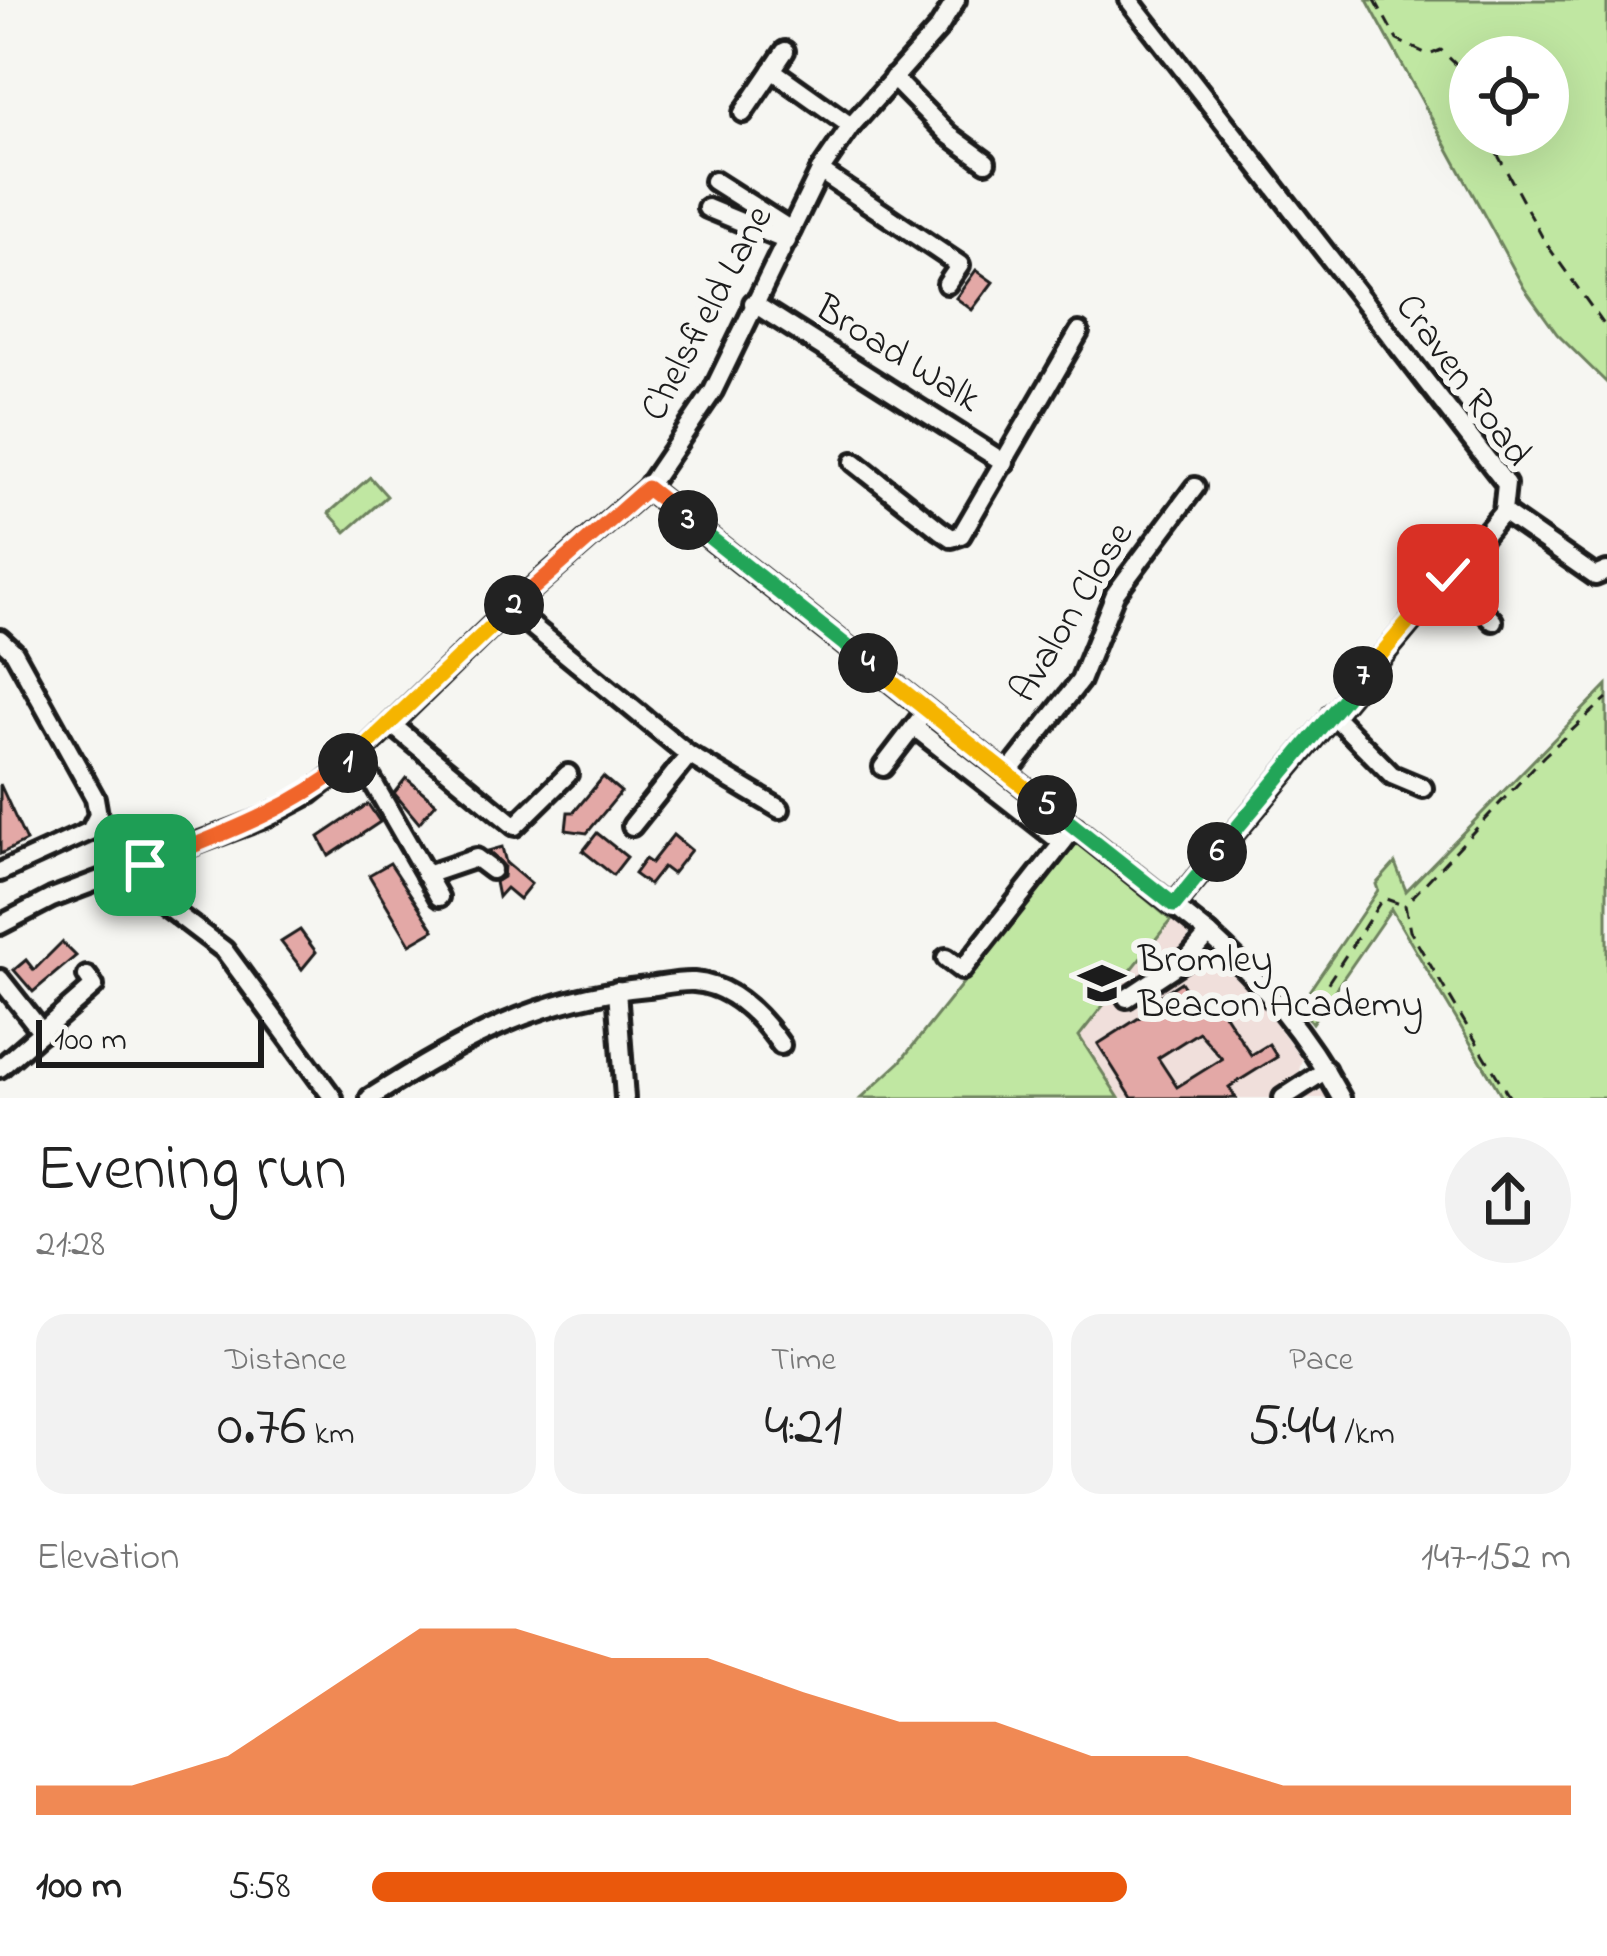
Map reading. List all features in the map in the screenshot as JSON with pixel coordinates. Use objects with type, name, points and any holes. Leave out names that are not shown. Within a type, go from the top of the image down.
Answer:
[{"type":"street","name":"Chelsfield Lane","points":[[0,925],[52,898],[295,802],[358,756],[510,608],[647,488],[713,391],[820,171],[851,126],[938,29],[956,0]]},
{"type":"street","name":"Craven Road","points":[[1129,0],[1506,484],[1503,512],[1174,905]]},
{"type":"street","points":[[742,113],[784,51]]},
{"type":"street","points":[[772,70],[851,126]]},
{"type":"street","points":[[893,78],[949,134],[986,162]]},
{"type":"street","points":[[820,171],[960,265],[946,284]]},
{"type":"street","points":[[714,181],[789,235]]},
{"type":"street","points":[[707,208],[789,235]]},
{"type":"street","name":"Broad Walk","points":[[753,303],[1005,464]]},
{"type":"street","name":"Broad Walk","points":[[854,462],[940,530],[952,538],[962,535],[1079,332]]},
{"type":"street","name":"Avalon Close","points":[[1007,773],[1080,681],[1114,594],[1195,487]]},
{"type":"street","points":[[647,488],[1209,934],[1258,980],[1326,1070],[1341,1098]]},
{"type":"street","points":[[1503,512],[1595,575],[1607,571]]},
{"type":"street","points":[[1448,575],[1493,621]]},
{"type":"street","points":[[510,608],[688,754],[780,809]]},
{"type":"street","points":[[0,639],[9,643],[38,694],[95,797],[98,815],[90,831],[0,872]]},
{"type":"street","points":[[883,767],[927,709]]},
{"type":"street","points":[[1332,714],[1392,775],[1423,788]]},
{"type":"street","points":[[391,724],[515,826],[568,774]]},
{"type":"street","points":[[914,727],[1062,843]]},
{"type":"street","points":[[632,826],[688,754]]},
{"type":"street","points":[[358,756],[439,897]]},
{"type":"street","points":[[946,958],[962,970],[1075,827]]},
{"type":"street","points":[[426,874],[476,858],[492,870]]},
{"type":"street","points":[[145,865],[157,899],[224,950],[332,1098]]},
{"type":"street","points":[[1127,998],[1189,957],[1209,934]]},
{"type":"street","points":[[0,1069],[94,986],[87,976]]},
{"type":"street","points":[[0,979],[42,1032]]},
{"type":"street","points":[[370,1098],[453,1044],[526,1012],[617,989],[696,982],[731,995],[763,1018],[781,1045]]},
{"type":"street","points":[[617,989],[626,1098]]},
{"type":"street","points":[[1282,1098],[1326,1070]]},
{"type":"path","points":[[1375,0],[1397,40],[1429,55],[1442,50],[1449,57]]},
{"type":"path","points":[[1498,156],[1545,242],[1607,329]]},
{"type":"path","points":[[1405,905],[1544,756],[1607,698]]},
{"type":"path","points":[[1304,1021],[1383,898],[1405,905]]},
{"type":"path","points":[[1405,905],[1410,932],[1510,1098]]},
{"type":"shaded area","name":"Bromley Beacon Academy","points":[[1076,841],[1189,934],[1184,953],[1193,961],[1211,953],[1262,1005],[1302,1059],[1296,1082],[1301,1091],[1322,1091],[1326,1098],[923,1098]]},
{"type":"green space","points":[[1367,0],[1607,0],[1607,383],[1557,334],[1524,288],[1452,156],[1569,156],[1569,36],[1449,36],[1449,150]]},
{"type":"green space","points":[[370,477],[387,496],[346,532],[329,513]]},
{"type":"green space","points":[[1607,685],[1607,1098],[1503,1098],[1391,909],[1312,1023],[1299,1006],[1378,890],[1376,884],[1395,863],[1406,891]]},
{"type":"green space","points":[[1076,841],[1171,920],[1079,1036],[1119,1098],[861,1098],[900,1062]]},
{"type":"building","points":[[976,270],[993,282],[972,310],[956,298]]},
{"type":"building","points":[[603,777],[621,792],[587,833],[566,830],[568,812],[574,812]]},
{"type":"building","points":[[406,778],[436,803],[419,823],[394,793]]},
{"type":"building","points":[[0,784],[26,841],[0,854]]},
{"type":"building","points":[[368,804],[380,822],[329,856],[319,837]]},
{"type":"building","points":[[597,833],[627,857],[613,875],[583,851]]},
{"type":"building","points":[[673,835],[691,850],[672,874],[663,867],[649,885],[634,874],[645,859],[651,863]]},
{"type":"building","points":[[502,847],[506,863],[531,884],[519,899],[506,888],[498,897],[495,882],[503,877],[504,866],[488,851]]},
{"type":"building","points":[[390,863],[434,930],[410,944],[369,875]]},
{"type":"building","points":[[300,930],[316,952],[302,969],[281,942]]},
{"type":"building","points":[[62,942],[76,956],[33,992],[14,970],[26,960],[34,970]]},
{"type":"building","points":[[1181,982],[1193,1000],[1209,990],[1251,1055],[1269,1044],[1277,1057],[1229,1087],[1236,1098],[1132,1098],[1098,1044],[1156,1007],[1152,1001]],"holes":[[[1199,1032],[1222,1059],[1177,1087],[1158,1058]]]},
{"type":"place","name":"Bromley Beacon Academy","points":[[1102,983]]},
{"type":"route","points":[[145,865],[264,818],[310,794],[358,756],[510,608],[647,488],[1174,905],[1448,575]]}]
